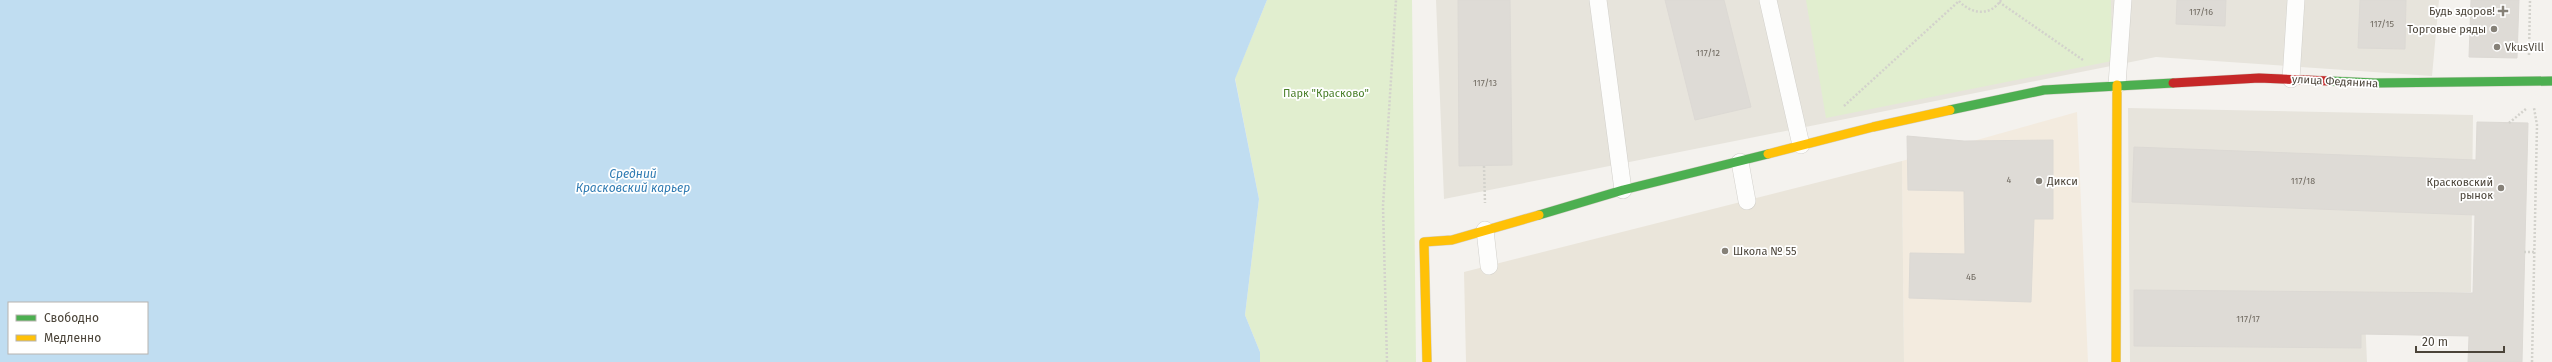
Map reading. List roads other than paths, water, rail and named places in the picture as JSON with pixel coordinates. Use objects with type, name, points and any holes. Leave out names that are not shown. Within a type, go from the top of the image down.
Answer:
[{"type":"street","name":"улица Федянина","points":[[1427,362],[1424,242],[1452,240],[1623,190],[1740,162],[1873,127],[2044,90],[2117,85],[2259,78],[2375,83],[2552,81]]},
{"type":"street","points":[[2116,362],[2117,85]]},
{"type":"lane","points":[[1598,0],[1623,190]]},
{"type":"lane","points":[[1768,0],[1801,145]]},
{"type":"lane","points":[[2117,85],[2123,0]]},
{"type":"lane","points":[[2291,79],[2296,0]]},
{"type":"lane","points":[[1740,162],[1747,201]]},
{"type":"lane","points":[[1485,230],[1489,266]]},
{"type":"water","name":"Средний Красковский карьер","points":[[0,0],[1267,0],[1235,79],[1259,199],[1245,315],[1260,352],[1260,362],[0,362]]},
{"type":"place","name":"Будь здоров!","points":[[2503,11]]},
{"type":"place","name":"Торговые ряды","points":[[2494,29]]},
{"type":"place","name":"VkusVill","points":[[2497,47]]},
{"type":"place","name":"Дикси","points":[[2039,181]]},
{"type":"place","name":"Красковский рынок","points":[[2501,188]]},
{"type":"place","name":"Школа № 55","points":[[1725,251]]},
{"type":"park label","name":"Парк \"Красково\"","points":[[1326,93]]}]
